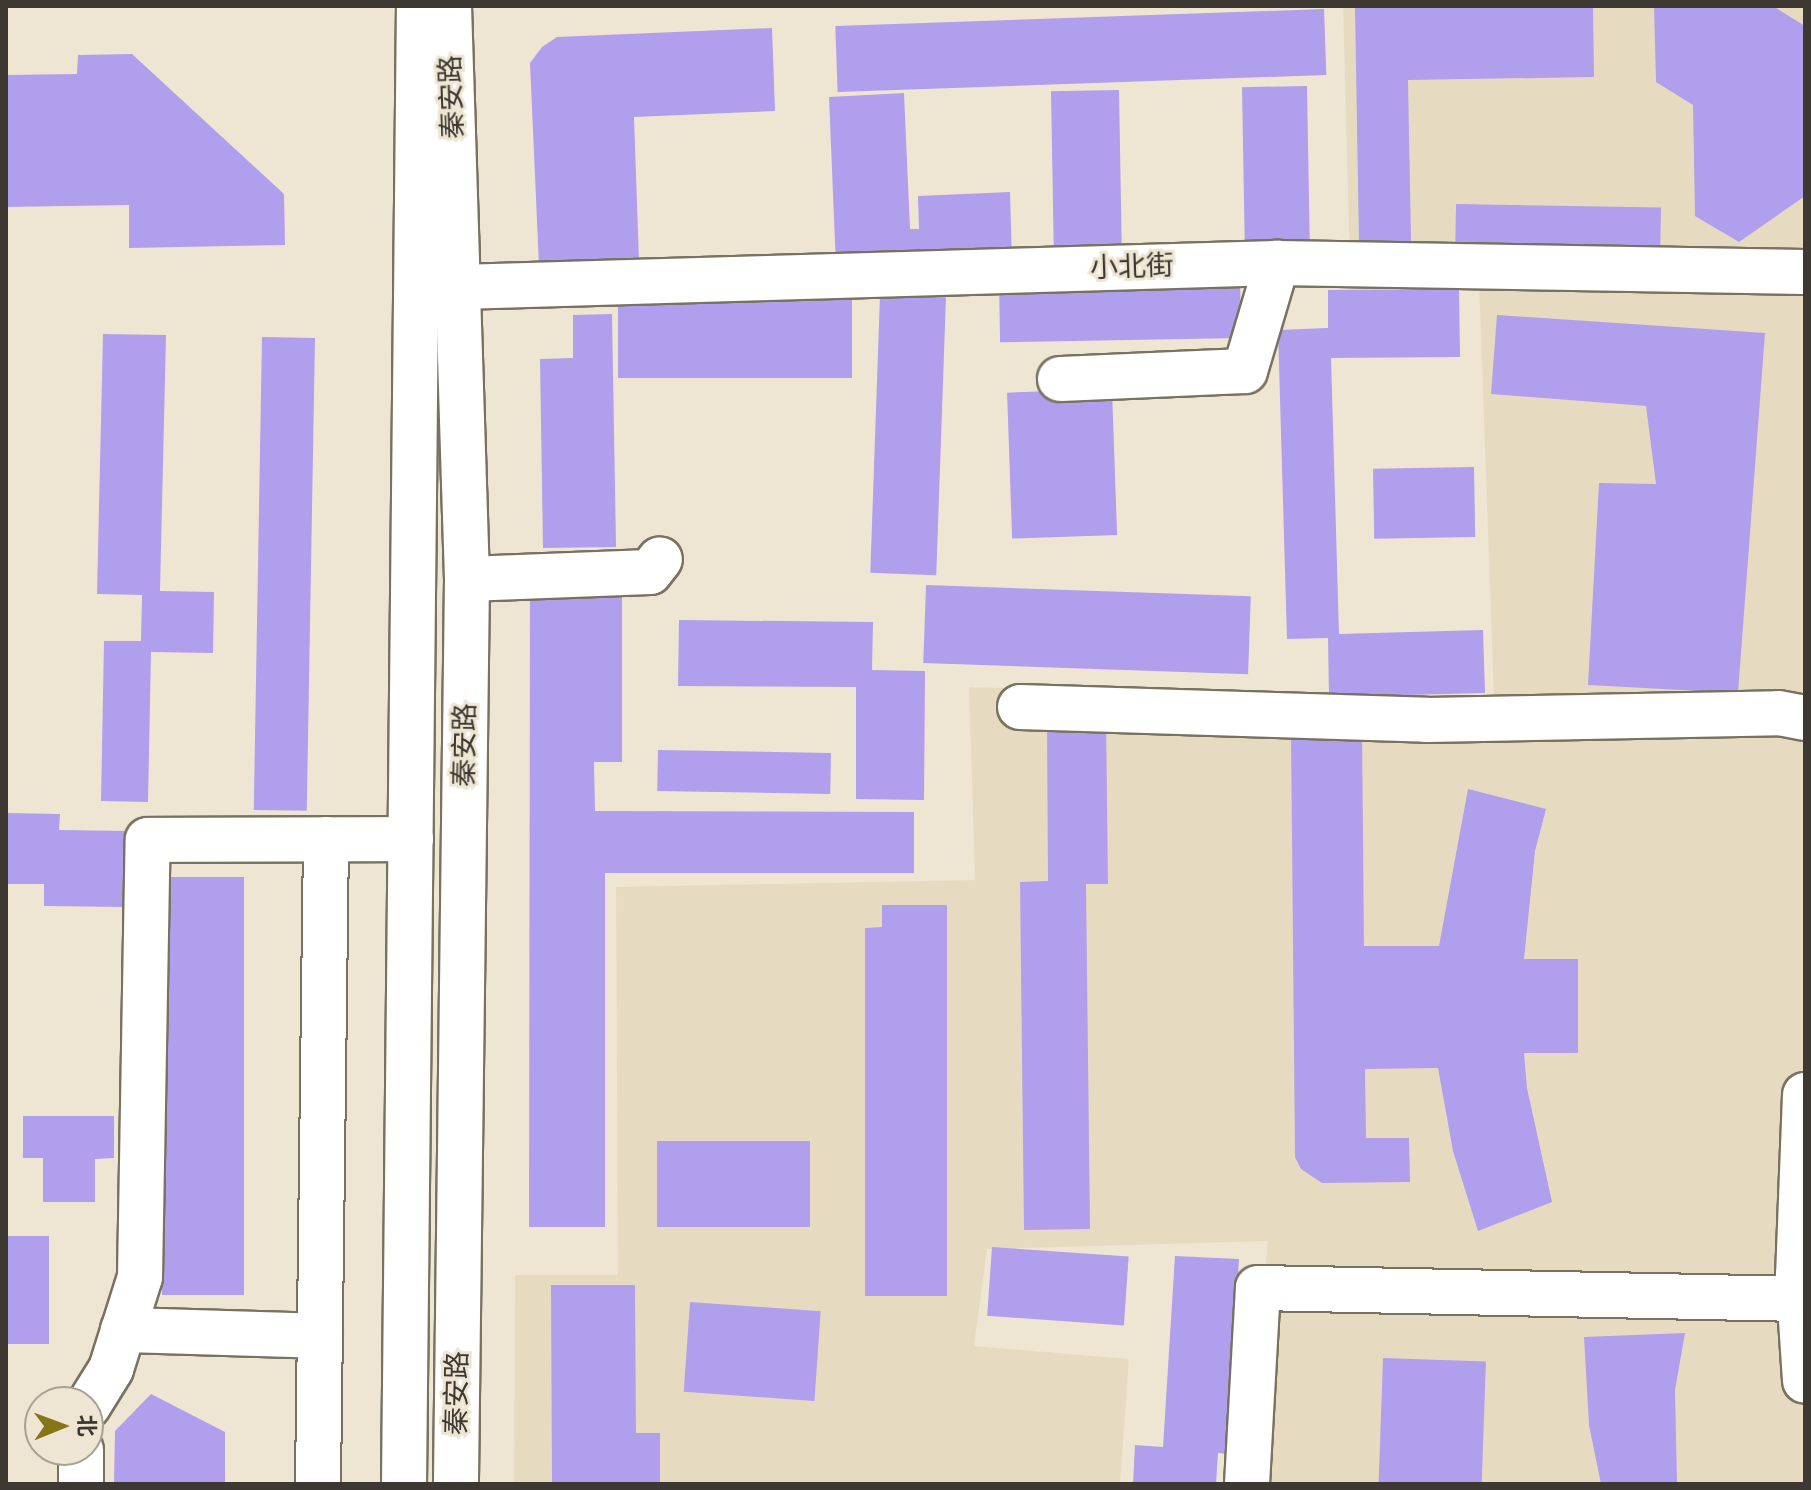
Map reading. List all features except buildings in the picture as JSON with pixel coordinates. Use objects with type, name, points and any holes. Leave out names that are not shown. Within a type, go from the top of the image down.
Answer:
[{"type":"main road","name":"秦安路","points":[[404,1484],[419,6]]},
{"type":"main road","name":"秦安路","points":[[449,6],[467,579],[456,1484]]},
{"type":"main road","points":[[1060,379],[1245,371],[1277,263]]},
{"type":"main road","name":"小北街","points":[[459,287],[1277,263],[1805,272]]},
{"type":"main road","points":[[467,579],[650,572],[660,559]]},
{"type":"main road","points":[[1020,707],[1427,720],[1779,713],[1805,718]]},
{"type":"main road","points":[[318,1484],[326,839]]},
{"type":"main road","points":[[100,1386],[111,1369],[140,1277],[148,840],[411,839]]},
{"type":"main road","points":[[1805,1095],[1799,1158],[1800,1299],[1805,1381]]},
{"type":"main road","points":[[1247,1484],[1258,1288],[1800,1299]]},
{"type":"main road","points":[[123,1330],[320,1336]]},
{"type":"shaded area","points":[[1343,6],[1805,6],[1805,1115],[1786,1312],[1805,1424],[1805,1484],[1246,1484],[1268,1241],[987,1249],[974,1346],[1129,1359],[1120,1484],[514,1484],[515,1275],[618,1275],[616,887],[975,880],[969,687],[1494,702],[1479,281],[1350,267]]}]
